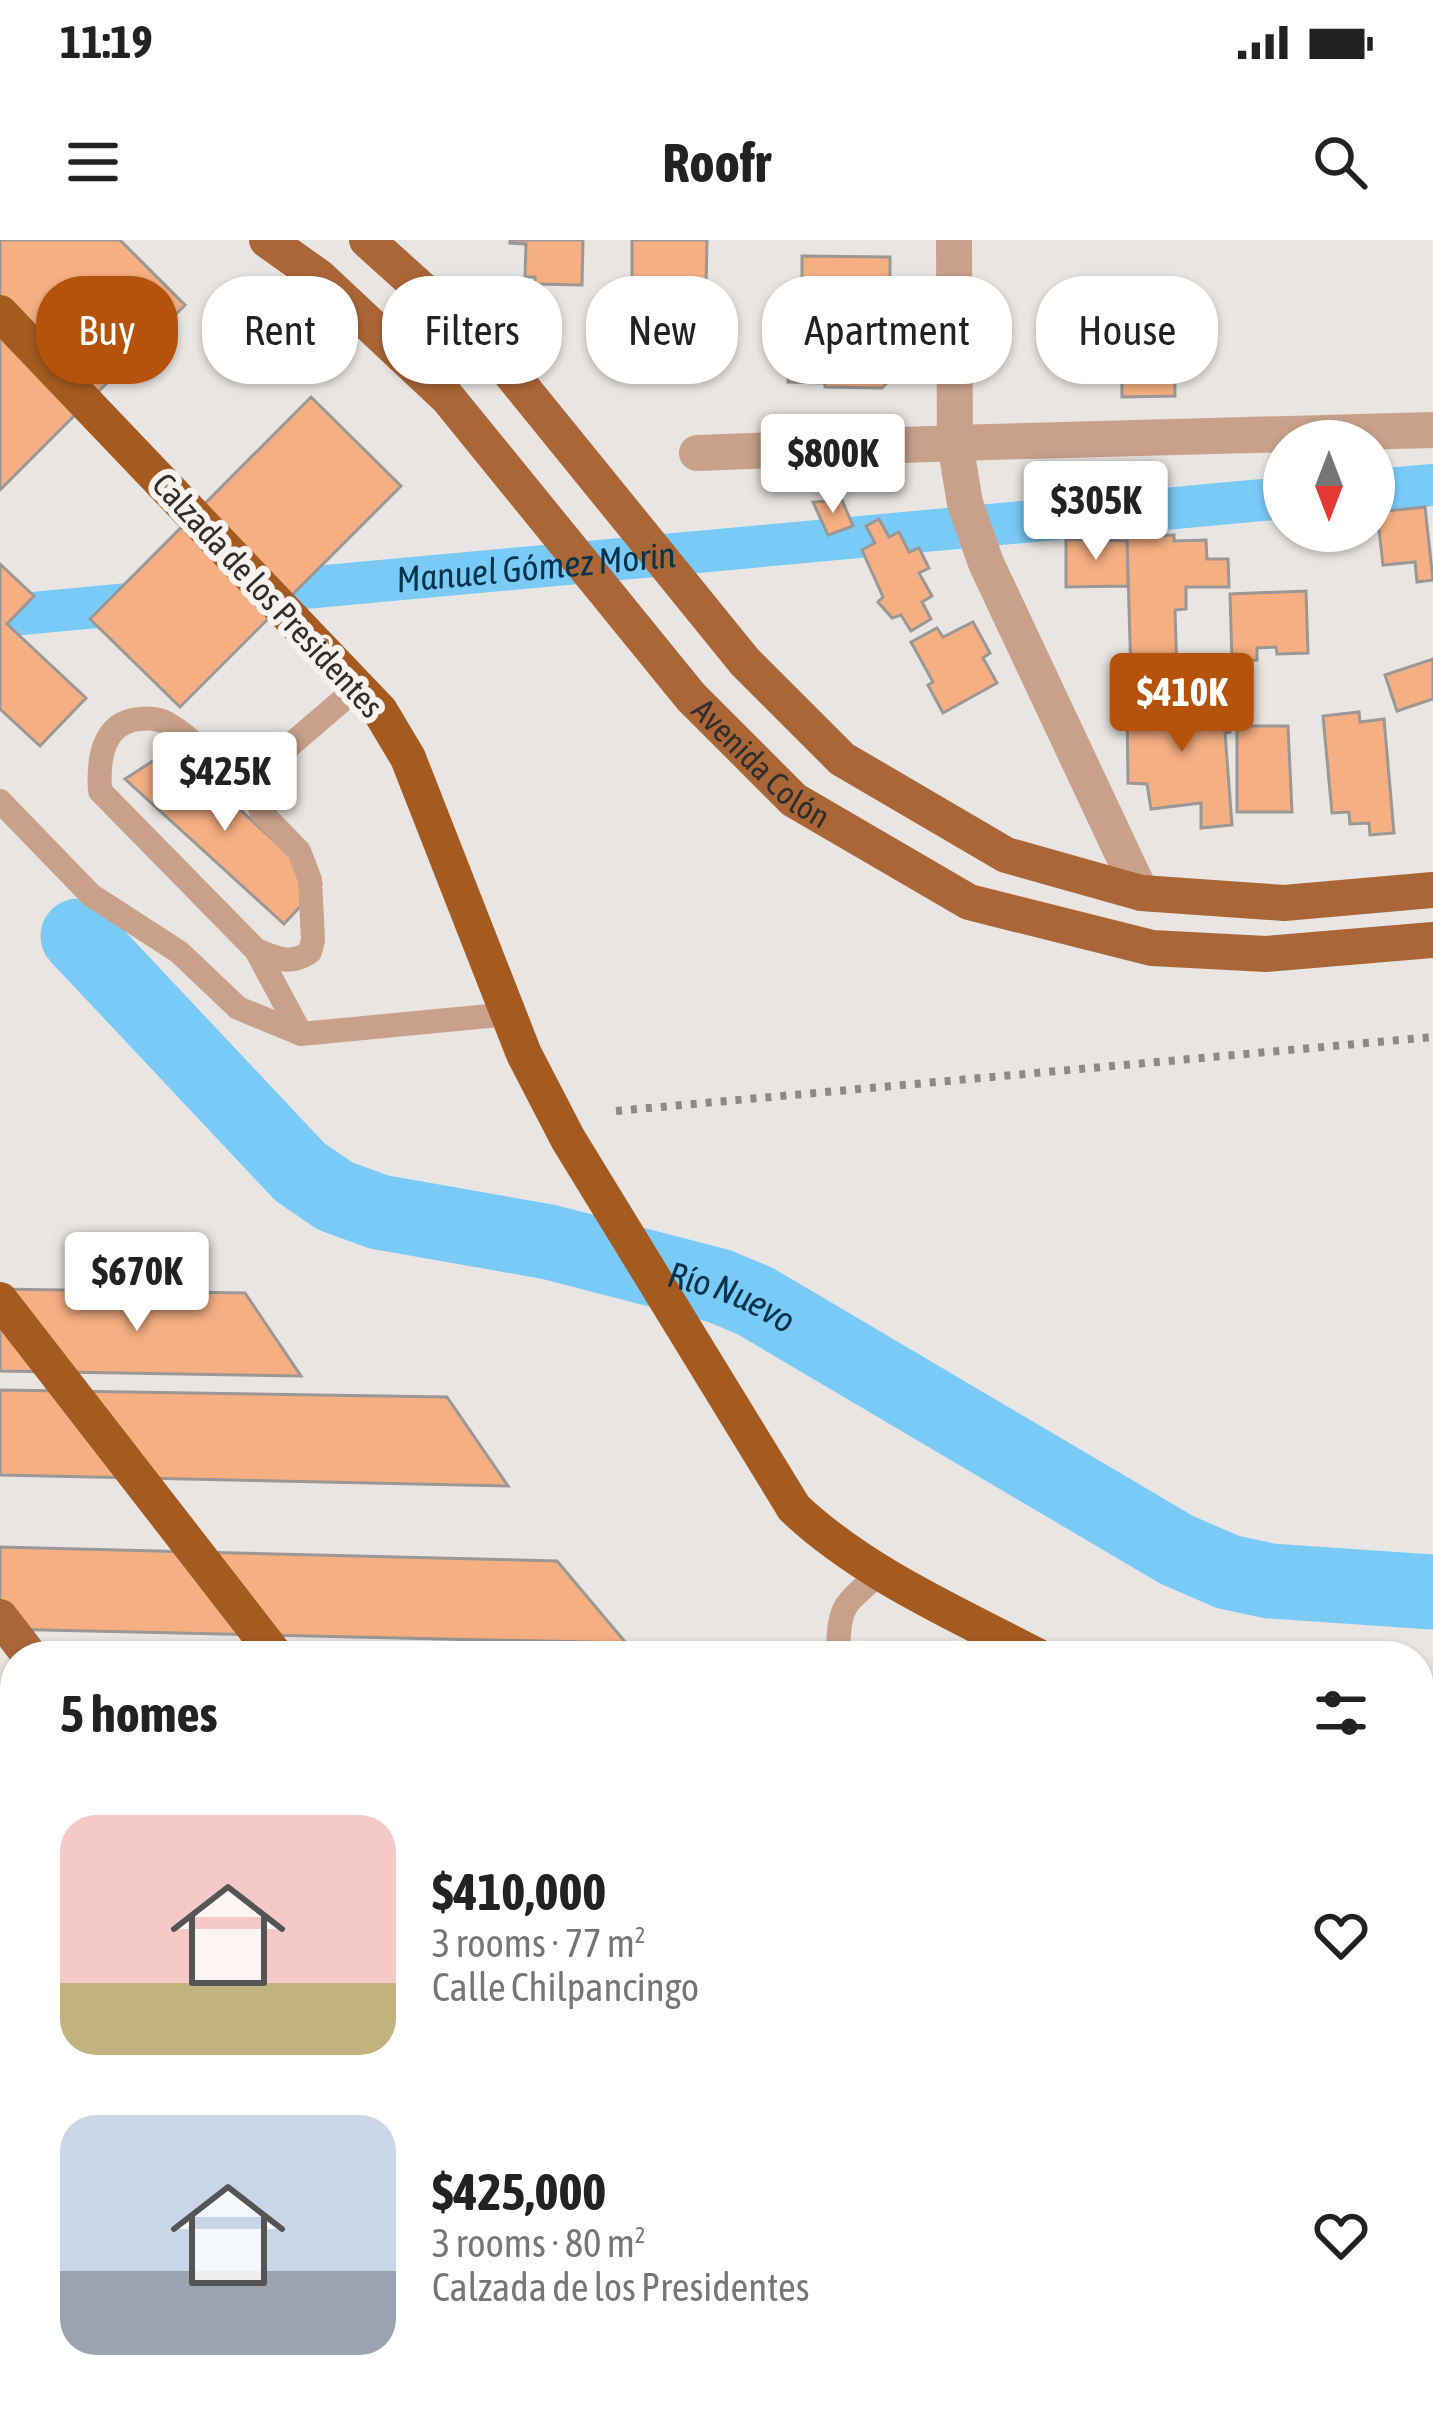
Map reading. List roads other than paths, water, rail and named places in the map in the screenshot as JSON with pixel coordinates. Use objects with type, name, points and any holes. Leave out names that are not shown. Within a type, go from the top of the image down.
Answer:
[{"type":"highway","name":"Calzada de los Presidentes","points":[[0,313],[380,711],[408,758],[524,1054],[568,1139],[794,1508],[826,1538],[880,1573],[1009,1641]]},
{"type":"highway","points":[[0,1300],[264,1641]]},
{"type":"main road","name":"Avenida Colón","points":[[267,240],[320,277],[446,397],[691,697],[794,800],[969,902],[1152,948],[1266,954],[1433,940]]},
{"type":"main road","name":"Avenida Colón","points":[[367,240],[500,360],[746,662],[842,759],[1006,855],[1141,893],[1284,903],[1433,890]]},
{"type":"main road","points":[[0,1617],[18,1641]]},
{"type":"street","points":[[954,240],[955,442],[965,503],[986,562],[1141,893]]},
{"type":"street","points":[[697,453],[1433,430]]},
{"type":"lane","points":[[302,1034],[256,950],[100,791],[98,766],[107,736],[128,720],[148,718],[167,723],[230,775],[253,777],[358,688]]},
{"type":"lane","points":[[253,777],[261,812],[298,851],[310,880],[313,940],[310,952],[299,960],[285,961],[256,950]]},
{"type":"lane","points":[[0,801],[91,895],[179,952],[238,1008],[302,1034],[510,1014]]},
{"type":"lane","points":[[838,1641],[839,1618],[848,1602],[880,1573]]},
{"type":"waterway","name":"Manuel Gómez Morin","points":[[1395,488],[1433,485]]},
{"type":"waterway","name":"Manuel Gómez Morin","points":[[240,594],[1263,500]]},
{"type":"waterway","name":"Manuel Gómez Morin","points":[[0,616],[160,601]]},
{"type":"waterway","name":"Río Nuevo","points":[[78,936],[300,1172],[335,1196],[379,1212],[549,1242],[719,1286],[755,1301],[1177,1550],[1228,1572],[1270,1581],[1433,1592]]}]
